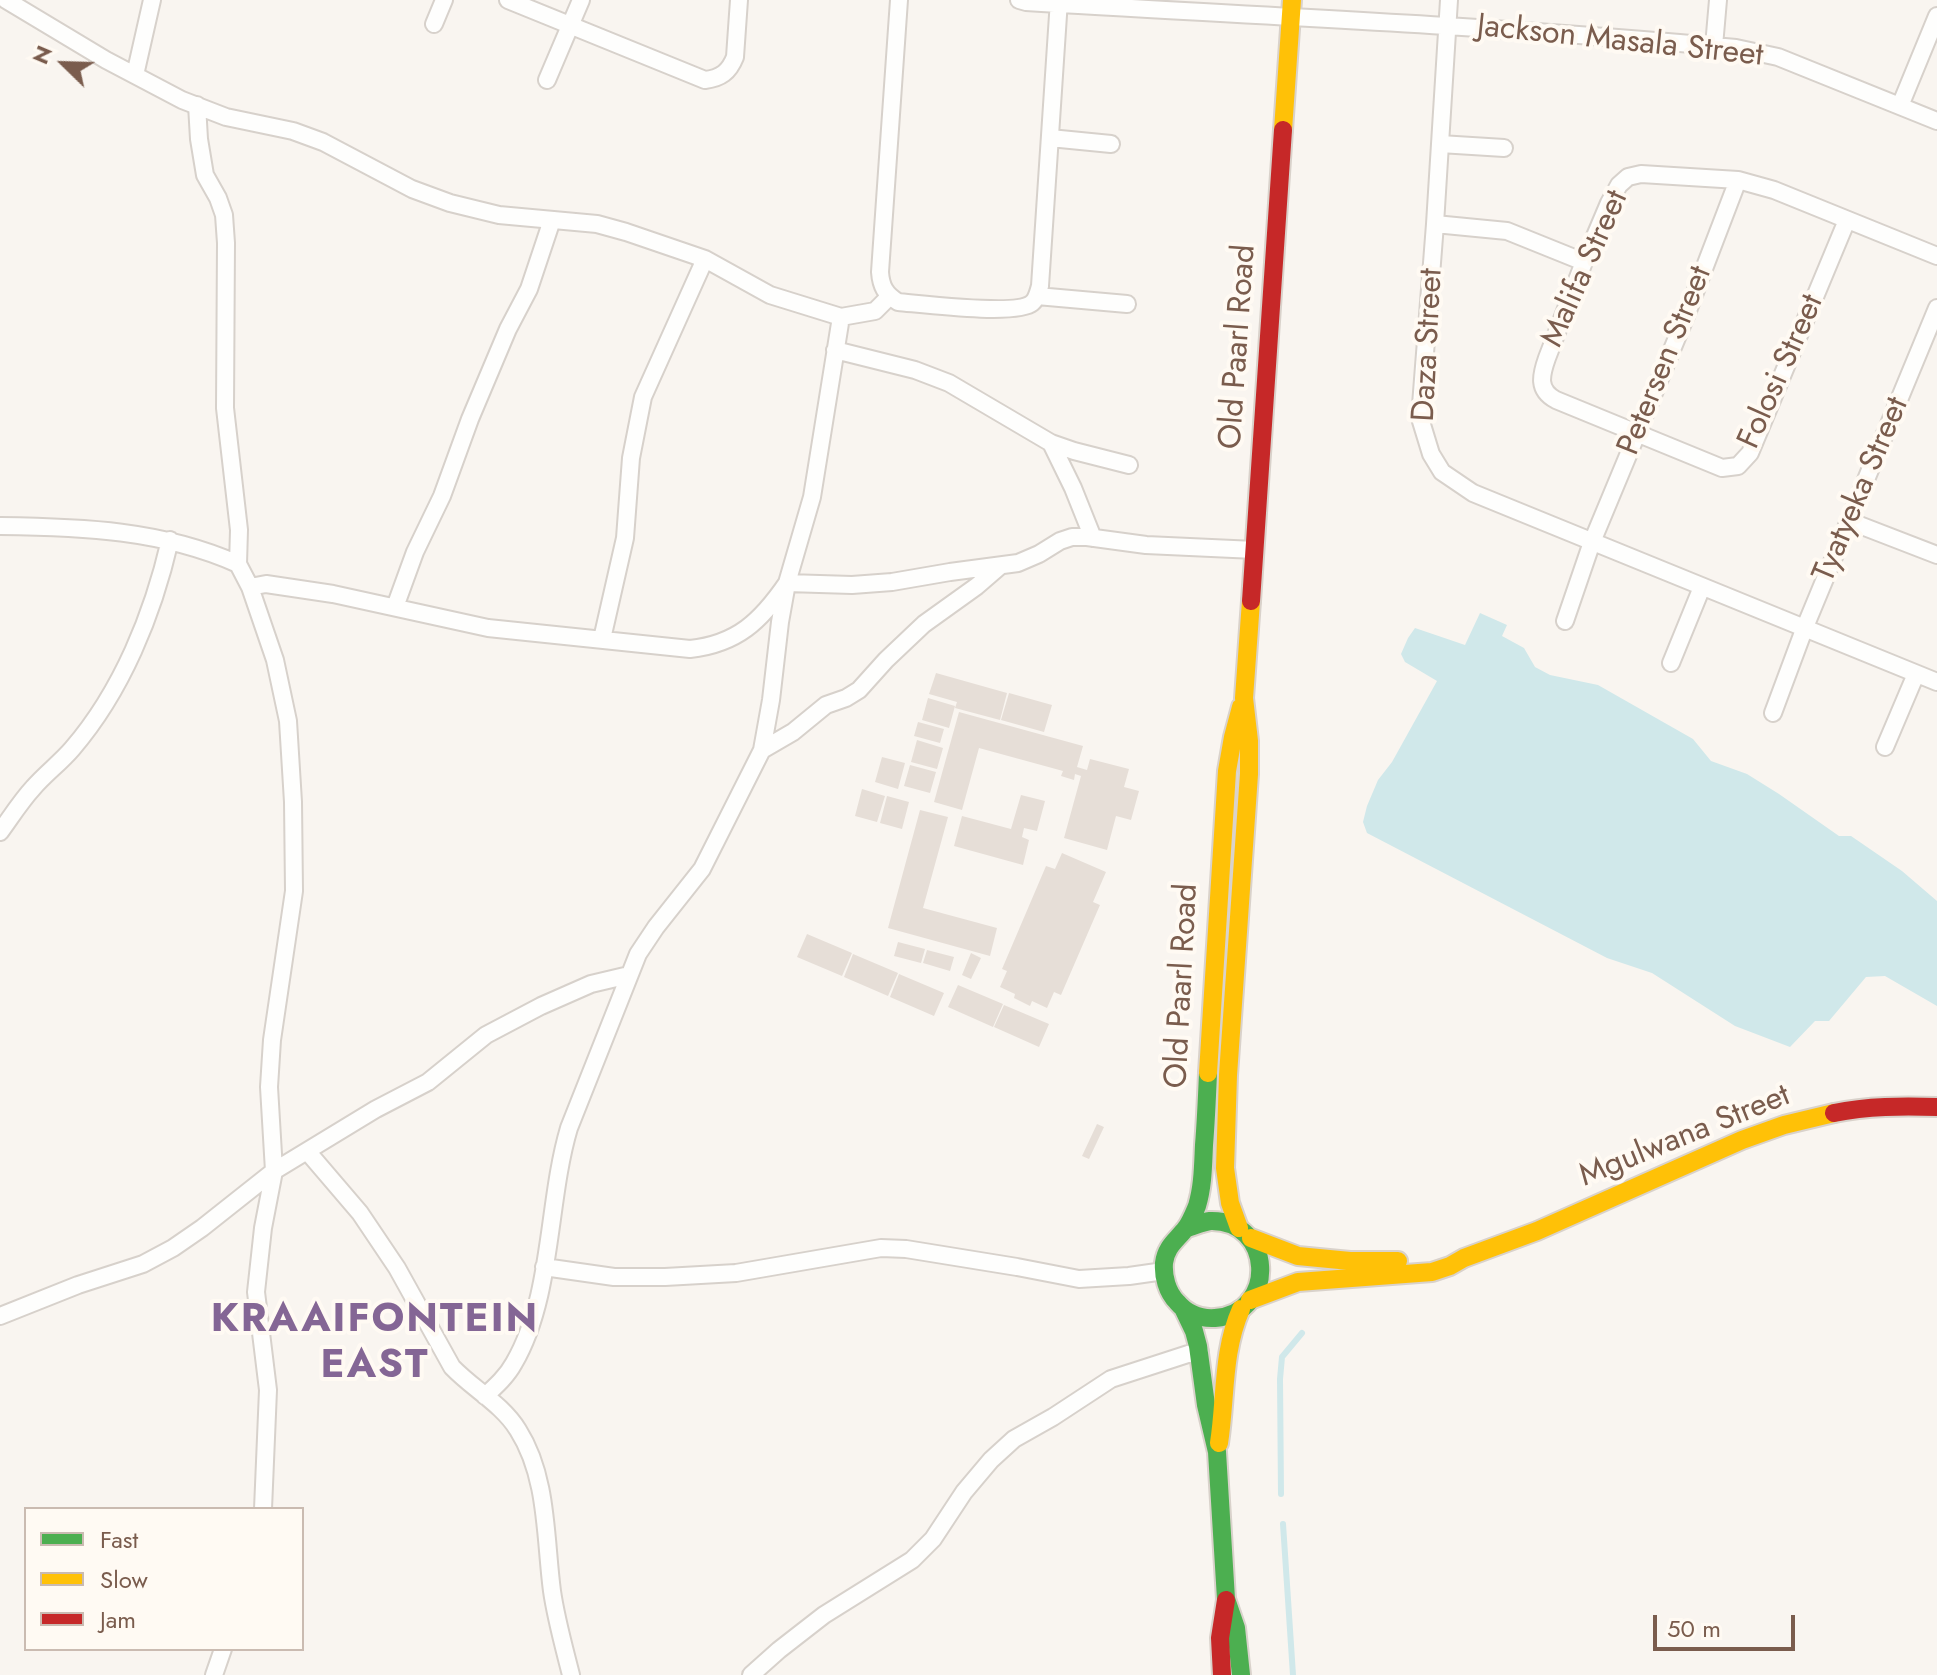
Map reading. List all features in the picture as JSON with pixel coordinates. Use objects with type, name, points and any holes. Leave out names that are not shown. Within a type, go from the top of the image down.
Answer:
[{"type":"main road","name":"Old Paarl Road","points":[[1217,1452],[1230,1331],[1259,1283],[1261,1265],[1256,1247],[1230,1203],[1225,1168],[1228,1075],[1249,774],[1244,698],[1291,9]]},
{"type":"main road","name":"Old Paarl Road","points":[[1241,1675],[1236,1628],[1226,1599],[1217,1452],[1200,1352],[1183,1308],[1169,1292],[1164,1271],[1168,1249],[1187,1228],[1199,1198],[1204,1168],[1207,1074],[1227,771],[1244,698]]},
{"type":"main road","name":"Mgulwana Street","points":[[1245,1304],[1298,1282],[1432,1272],[1537,1231],[1742,1140],[1784,1125],[1849,1110],[1893,1106],[1937,1107]]},
{"type":"main road","points":[[1187,1228],[1213,1220],[1227,1222],[1245,1233]]},
{"type":"main road","name":"Mgulwana Street","points":[[1245,1233],[1285,1252],[1318,1258],[1379,1262],[1464,1258]]},
{"type":"main road","points":[[1183,1308],[1192,1314],[1212,1318],[1222,1317],[1245,1304]]},
{"type":"main road","name":"Old Paarl Road","points":[[1222,1675],[1220,1638],[1226,1599]]},
{"type":"street","points":[[6,0],[106,60],[197,105],[226,117],[293,131],[323,142],[412,189],[450,203],[499,215],[597,224],[679,249],[705,259],[770,295],[841,317],[875,311],[889,297]]},
{"type":"street","points":[[135,75],[152,0]]},
{"type":"street","points":[[434,24],[444,0]]},
{"type":"street","points":[[508,0],[697,78],[713,79],[727,72],[735,57],[739,0]]},
{"type":"street","points":[[547,80],[581,0]]},
{"type":"street","points":[[899,0],[880,272],[883,289],[898,302],[1009,310],[1031,304],[1040,286],[1059,2]]},
{"type":"street","name":"Jackson Masala Street","points":[[1019,0],[1291,9],[1714,46],[1778,57],[1937,121]]},
{"type":"street","name":"Daza Street","points":[[1449,0],[1420,418],[1431,454],[1442,472],[1473,493],[1937,682]]},
{"type":"street","points":[[1714,46],[1718,0]]},
{"type":"street","points":[[1900,106],[1937,16]]},
{"type":"street","points":[[197,105],[205,175],[224,215],[225,408],[239,530],[238,564],[250,587],[275,660],[288,721],[293,802],[294,891],[272,1040],[269,1087],[274,1171],[263,1228],[256,1292],[268,1390],[263,1507]]},
{"type":"street","points":[[1050,138],[1111,144]]},
{"type":"street","points":[[1440,144],[1504,148]]},
{"type":"street","name":"Malifa Street","points":[[1636,434],[1548,396],[1541,383],[1547,358],[1584,262],[1609,203],[1619,185],[1628,177],[1641,174],[1738,180],[1774,190],[1937,256]]},
{"type":"street","name":"Petersen Street","points":[[1565,621],[1592,542],[1686,316],[1738,180]]},
{"type":"street","points":[[395,607],[415,552],[442,496],[470,419],[508,329],[529,289],[552,220]]},
{"type":"street","name":"Folosi Street","points":[[1636,434],[1722,468],[1738,466],[1745,460],[1847,220]]},
{"type":"street","points":[[1435,224],[1507,231],[1584,262]]},
{"type":"street","points":[[602,639],[625,538],[631,458],[643,397],[705,259]]},
{"type":"street","points":[[1037,296],[1127,304]]},
{"type":"street","name":"Tyatyeka Street","points":[[1773,713],[1805,627],[1937,308]]},
{"type":"street","points":[[485,1396],[514,1365],[535,1315],[561,1155],[638,954],[702,869],[762,750],[787,583],[812,497],[841,317]]},
{"type":"street","points":[[835,350],[915,370],[949,383],[1051,443],[1129,465]]},
{"type":"street","points":[[1051,443],[1093,538]]},
{"type":"street","points":[[1849,521],[1937,555]]},
{"type":"street","points":[[0,526],[121,531],[170,540],[215,553],[238,564]]},
{"type":"street","points":[[787,583],[852,585],[892,582],[1001,566],[1018,563],[1072,537],[1146,545],[1255,550]]},
{"type":"street","points":[[0,832],[32,788],[72,748],[101,709],[122,673],[162,574],[170,540]]},
{"type":"street","points":[[762,750],[793,732],[826,705],[859,690],[924,624],[1001,566]]},
{"type":"street","points":[[250,587],[266,584],[333,594],[488,628],[690,649],[709,647],[735,637],[771,606],[787,583]]},
{"type":"street","points":[[1671,663],[1702,587]]},
{"type":"street","points":[[1885,747],[1916,674]]},
{"type":"street","points":[[0,1316],[78,1285],[143,1264],[173,1248],[274,1171],[376,1109],[428,1082],[486,1035],[591,984],[629,975]]},
{"type":"street","points":[[307,1151],[367,1224],[397,1268],[452,1367],[506,1413],[529,1449],[540,1489],[552,1594],[571,1675]]},
{"type":"street","points":[[544,1267],[614,1277],[736,1273],[881,1248],[906,1249],[1079,1279],[1164,1271]]},
{"type":"street","points":[[751,1675],[824,1615],[912,1560],[933,1539],[964,1492],[1014,1439],[1111,1379],[1200,1352]]},
{"type":"street","points":[[214,1675],[222,1651]]},
{"type":"water","points":[[1480,613],[1507,625],[1502,636],[1524,648],[1535,667],[1550,675],[1598,685],[1693,739],[1711,761],[1747,774],[1839,836],[1851,836],[1902,871],[1937,901],[1937,1006],[1885,976],[1866,977],[1829,1021],[1815,1021],[1790,1047],[1735,1026],[1652,973],[1607,958],[1367,833],[1363,822],[1378,780],[1392,762],[1437,681],[1405,662],[1401,654],[1408,638],[1415,628],[1465,645]]},
{"type":"building","points":[[936,673],[1007,693],[1000,720],[955,708],[957,702],[929,694]]},
{"type":"building","points":[[1009,693],[1052,705],[1044,732],[1001,720]]},
{"type":"building","points":[[928,698],[955,706],[949,728],[922,720]]},
{"type":"building","points":[[959,712],[1083,746],[1077,767],[1087,770],[1090,759],[1129,769],[1124,787],[1139,791],[1131,820],[1116,816],[1107,850],[1064,838],[1081,776],[1075,774],[1074,780],[1061,776],[1063,771],[979,748],[962,810],[934,802]]},
{"type":"building","points":[[918,722],[944,729],[940,743],[914,736]]},
{"type":"building","points":[[917,740],[943,748],[937,769],[911,762]]},
{"type":"building","points":[[882,757],[905,763],[898,789],[875,782]]},
{"type":"building","points":[[910,765],[936,772],[930,793],[904,786]]},
{"type":"building","points":[[862,789],[885,796],[877,822],[855,816]]},
{"type":"building","points":[[1021,795],[1045,801],[1037,831],[1024,828],[1022,837],[1029,840],[1023,865],[954,846],[962,816],[1011,829]]},
{"type":"building","points":[[887,796],[909,802],[902,829],[880,823]]},
{"type":"building","points":[[920,810],[948,817],[923,908],[997,928],[990,956],[888,928]]},
{"type":"building","points":[[1062,853],[1106,872],[1093,902],[1100,905],[1061,995],[1054,992],[1047,1008],[1032,1001],[1030,1006],[1000,987],[1007,971],[1002,969],[1046,866],[1055,869]]},
{"type":"building","points":[[807,934],[852,953],[842,976],[797,957]]},
{"type":"building","points":[[898,942],[925,949],[921,963],[894,956]]},
{"type":"building","points":[[927,950],[954,957],[950,971],[923,963]]},
{"type":"building","points":[[971,953],[981,958],[971,979],[962,975]]},
{"type":"building","points":[[853,954],[898,973],[888,996],[844,977]]},
{"type":"building","points":[[899,974],[944,993],[934,1016],[890,997]]},
{"type":"building","points":[[958,985],[1003,1004],[993,1027],[948,1007]]},
{"type":"building","points":[[1004,1005],[1049,1024],[1039,1047],[994,1027]]},
{"type":"building","points":[[1097,1124],[1104,1127],[1089,1159],[1082,1156]]},
{"type":"waterway","points":[[1281,1494],[1282,1357],[1302,1333]]},
{"type":"waterway","points":[[1283,1524],[1293,1675]]},
{"type":"traffic: fast","points":[[1187,1228],[1210,1221],[1231,1224],[1246,1235],[1256,1249],[1260,1267],[1258,1285],[1250,1300],[1236,1312],[1215,1318],[1189,1312],[1171,1294],[1164,1273],[1167,1252],[1188,1225],[1199,1198],[1208,1073]]},
{"type":"traffic: fast","points":[[1183,1308],[1198,1346],[1206,1405],[1217,1452],[1226,1599],[1236,1628],[1241,1675]]},
{"type":"traffic: slow","points":[[1283,130],[1292,0]]},
{"type":"traffic: slow","points":[[1239,1228],[1230,1203],[1225,1168],[1228,1075],[1249,774],[1244,698],[1251,601]]},
{"type":"traffic: slow","points":[[1208,1073],[1227,771],[1241,707]]},
{"type":"traffic: slow","points":[[1250,1300],[1298,1282],[1432,1272],[1537,1231],[1742,1140],[1784,1125],[1834,1113]]},
{"type":"traffic: slow","points":[[1251,1238],[1298,1256],[1398,1261]]},
{"type":"traffic: slow","points":[[1219,1443],[1228,1358],[1241,1309]]},
{"type":"traffic: jam","points":[[1251,601],[1283,130]]},
{"type":"traffic: jam","points":[[1834,1113],[1885,1107],[1937,1107]]},
{"type":"traffic: jam","points":[[1222,1675],[1220,1638],[1226,1600]]},
{"type":"district","name":"KRAAIFONTEIN EAST","points":[[375,1344]]}]
